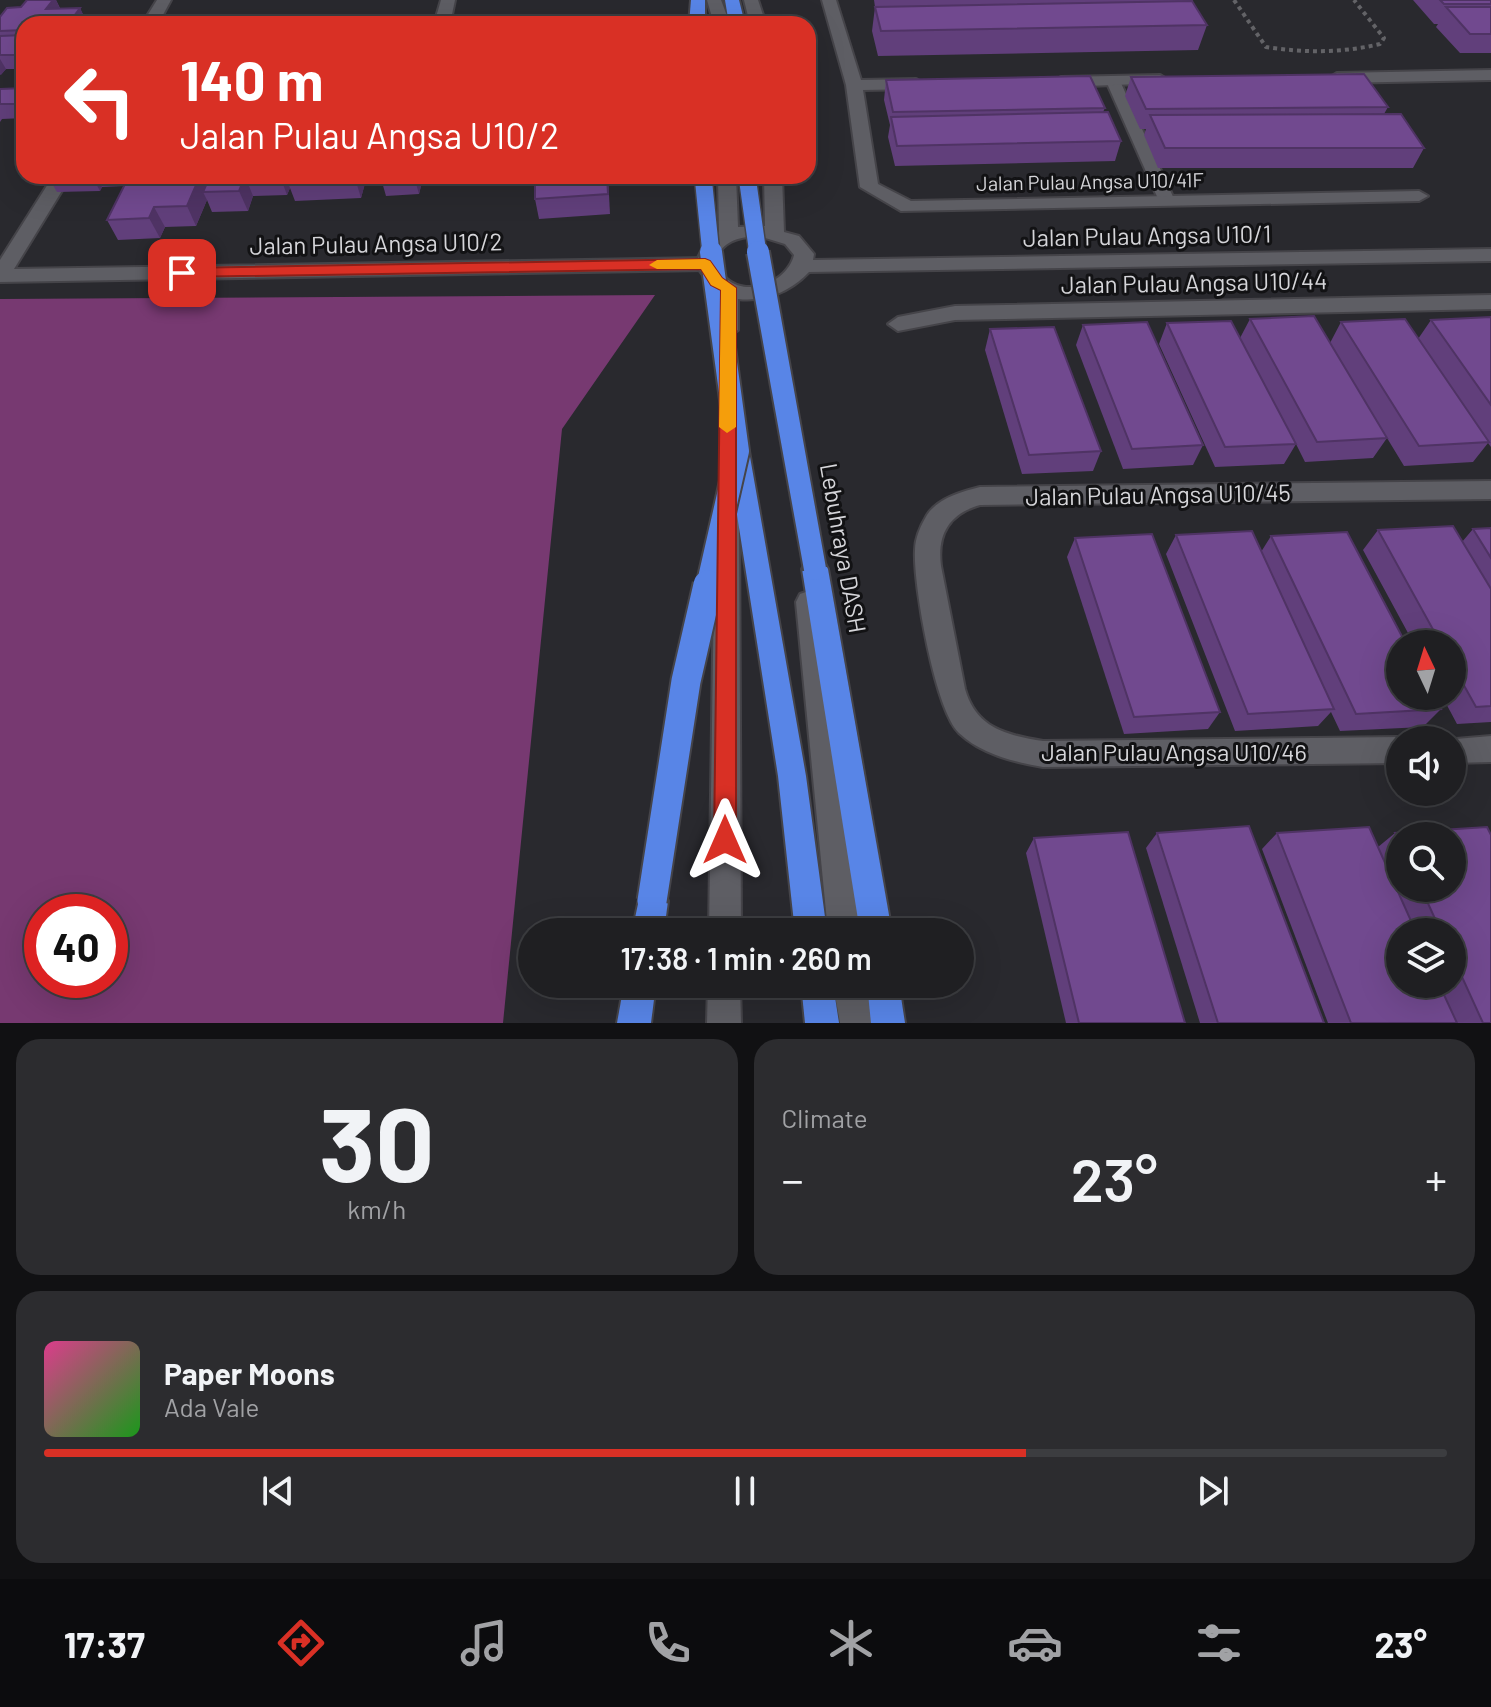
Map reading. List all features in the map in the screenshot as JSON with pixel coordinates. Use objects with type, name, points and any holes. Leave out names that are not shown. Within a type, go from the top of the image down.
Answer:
[{"type":"highway","points":[[704,184],[715,292],[792,776],[809,918]]},
{"type":"highway","name":"Lebuhraya DASH","points":[[748,184],[874,918]]},
{"type":"highway","points":[[650,918],[686,681],[738,451]]},
{"type":"highway","points":[[634,1023],[638,998]]},
{"type":"highway","points":[[819,998],[822,1023]]},
{"type":"highway","points":[[885,998],[888,1023]]},
{"type":"street","points":[[829,0],[854,85],[930,84]]},
{"type":"street","points":[[1312,78],[1491,75]]},
{"type":"street","points":[[1037,82],[1174,80]]},
{"type":"street","name":"Jalan Pulau Angsa U10/41F","points":[[854,85],[869,187],[908,207],[1419,196]]},
{"type":"street","points":[[0,276],[57,184]]},
{"type":"street","points":[[727,184],[729,235]]},
{"type":"street","points":[[773,184],[775,233]]},
{"type":"street","points":[[744,231],[775,233],[798,246],[804,256],[804,266],[790,284],[776,290],[744,292],[728,288],[717,281],[705,264],[711,247],[729,235],[744,231]]},
{"type":"street","name":"Jalan Pulau Angsa U10/1","points":[[804,266],[1491,255]]},
{"type":"street","name":"Jalan Pulau Angsa U10/2","points":[[0,276],[705,264]]},
{"type":"street","points":[[725,918],[728,288]]},
{"type":"street","points":[[776,290],[843,918]]},
{"type":"street","name":"Jalan Pulau Angsa U10/44","points":[[898,324],[955,313],[1491,302]]},
{"type":"street","name":"Jalan Pulau Angsa U10/45","points":[[937,621],[927,550],[932,527],[954,503],[980,496],[1491,490]]},
{"type":"street","name":"Jalan Pulau Angsa U10/46","points":[[937,621],[958,714],[975,730],[1004,748],[1043,754],[1386,750]]},
{"type":"street","points":[[1466,750],[1491,749]]},
{"type":"street","points":[[724,998],[724,1023]]},
{"type":"street","points":[[852,998],[857,1023]]},
{"type":"lane","points":[[1113,81],[1167,201]]},
{"type":"path","points":[[1234,0],[1266,47],[1352,52],[1380,44],[1384,38],[1354,0]]},
{"type":"shaded area","points":[[655,295],[562,429],[503,1023],[0,1023],[0,299]]},
{"type":"building","points":[[27,0],[53,0],[46,9],[80,8],[74,16],[16,16],[16,30],[0,31],[0,17],[7,8],[21,7]]},
{"type":"building","points":[[1440,0],[1491,0],[1491,4],[1444,4]]},
{"type":"building","points":[[1192,1],[1207,25],[881,31],[875,7]]},
{"type":"building","points":[[1446,7],[1491,7],[1491,34],[1470,34]]},
{"type":"building","points":[[16,35],[16,55],[0,55],[0,36]]},
{"type":"building","points":[[1364,74],[1388,107],[1146,109],[1131,77]]},
{"type":"building","points":[[1090,76],[1105,108],[893,112],[886,80]]},
{"type":"building","points":[[16,88],[16,104],[0,104],[0,89]]},
{"type":"building","points":[[1108,112],[1121,141],[897,146],[891,117]]},
{"type":"building","points":[[1401,114],[1424,148],[1165,148],[1150,115]]},
{"type":"building","points":[[125,184],[197,184],[187,206],[154,207],[149,218],[107,220]]},
{"type":"building","points":[[206,184],[242,184],[239,191],[203,192]]},
{"type":"building","points":[[535,184],[607,184],[608,194],[535,199]]},
{"type":"building","points":[[1314,316],[1387,438],[1317,442],[1250,319]]},
{"type":"building","points":[[1491,317],[1491,405],[1431,320]]},
{"type":"building","points":[[1405,319],[1489,442],[1419,446],[1341,322]]},
{"type":"building","points":[[1231,321],[1296,444],[1225,447],[1167,323]]},
{"type":"building","points":[[1147,322],[1203,445],[1132,449],[1083,325]]},
{"type":"building","points":[[1054,327],[1101,451],[1029,455],[990,329]]},
{"type":"building","points":[[1453,526],[1491,589],[1491,706],[1476,707],[1466,689],[1466,630],[1433,630],[1378,530]]},
{"type":"building","points":[[1491,528],[1491,558],[1473,529]]},
{"type":"building","points":[[1252,531],[1334,709],[1248,714],[1176,535]]},
{"type":"building","points":[[1347,532],[1399,630],[1386,630],[1386,710],[1424,710],[1356,714],[1271,536]]},
{"type":"building","points":[[1152,534],[1220,712],[1134,717],[1075,538]]},
{"type":"building","points":[[1249,826],[1324,1023],[1218,1023],[1157,833]]},
{"type":"building","points":[[1369,827],[1386,865],[1386,902],[1403,902],[1410,918],[1386,918],[1386,998],[1445,998],[1457,1023],[1351,1023],[1277,833]]},
{"type":"building","points":[[1487,827],[1491,835],[1491,1023],[1483,1023],[1466,986],[1466,918],[1435,918],[1427,902],[1466,902],[1466,828]]},
{"type":"building","points":[[1128,832],[1185,1023],[1079,1023],[1034,838]]},
{"type":"slow traffic","points":[[657,265],[705,264],[709,273],[728,288],[727,427]]},
{"type":"route","points":[[182,273],[705,264],[709,273],[728,288],[725,840]]}]
